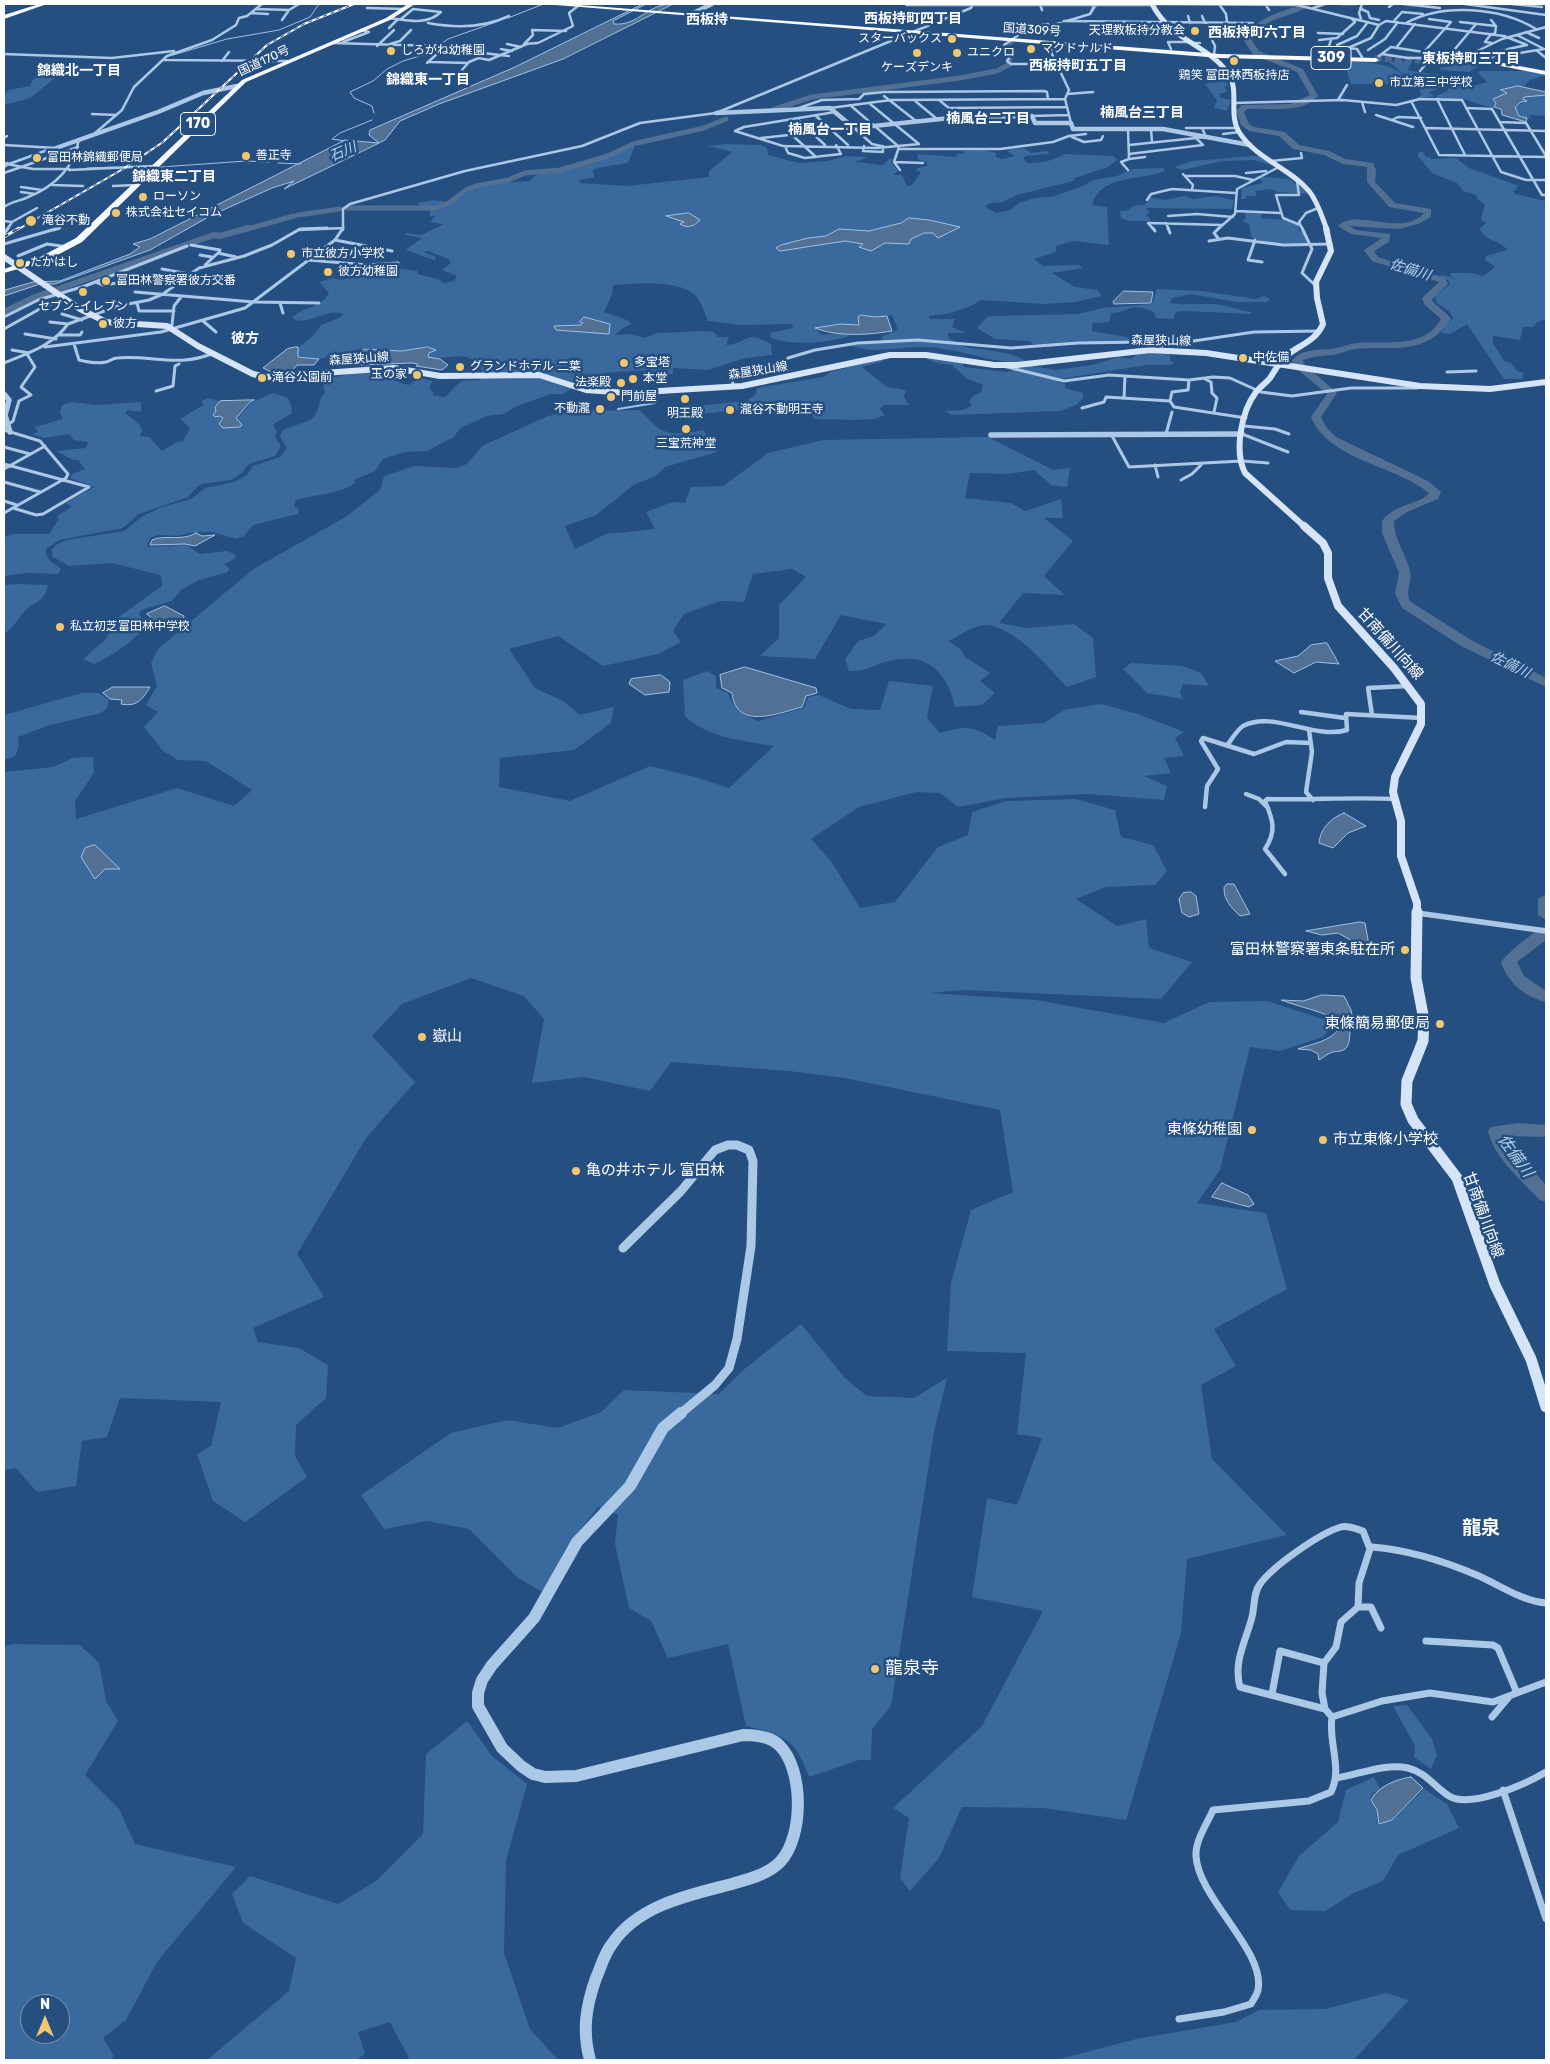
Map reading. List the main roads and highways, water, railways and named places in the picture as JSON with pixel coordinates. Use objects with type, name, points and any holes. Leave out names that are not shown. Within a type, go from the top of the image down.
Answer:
[{"type":"highway","points":[[4,15],[28,4]]},
{"type":"highway","points":[[4,15],[33,4]]},
{"type":"highway","points":[[4,15],[39,4]]},
{"type":"highway","points":[[4,15],[44,4]]},
{"type":"highway","name":"国道170号","points":[[4,271],[21,269],[68,247],[84,235],[237,86],[288,61],[335,43],[389,18],[412,4]]},
{"type":"highway","name":"309","points":[[546,4],[581,6]]},
{"type":"highway","name":"309","points":[[565,4],[581,6]]},
{"type":"highway","name":"国道309号","points":[[581,6],[1051,43],[1206,51]]},
{"type":"highway","name":"国道309号","points":[[1010,39],[1206,51],[1241,57],[1290,59],[1378,57]]},
{"type":"highway","points":[[1498,64],[1546,72]]},
{"type":"main road","points":[[1152,4],[1157,16],[1164,23],[1178,35],[1206,51],[1231,78],[1234,87],[1232,116],[1238,130],[1250,146],[1310,191],[1331,244],[1330,252],[1317,278],[1316,286],[1324,324],[1319,331],[1285,357],[1278,365]]},
{"type":"main road","name":"森屋狭山線","points":[[4,257],[65,299],[108,323],[170,328],[253,374],[266,377],[390,368],[436,375],[539,376],[586,390],[605,393],[663,392],[734,387],[777,380],[890,355],[932,356],[1003,366],[1042,363],[1153,348],[1206,353],[1420,386],[1490,389],[1546,382]]},
{"type":"main road","name":"甘南備川向線","points":[[1278,365],[1269,380],[1257,391],[1244,426],[1238,450],[1239,462],[1250,478],[1320,539],[1326,549],[1328,578],[1338,606],[1409,686],[1421,704],[1422,718],[1395,777],[1394,792],[1401,821],[1401,856],[1415,896],[1417,913],[1416,978],[1424,1031],[1420,1051],[1407,1081],[1406,1104],[1413,1120],[1456,1178],[1495,1285],[1532,1359],[1546,1407]]},
{"type":"water","points":[[643,4],[646,4],[613,21],[614,24],[630,22],[656,7],[673,4],[563,59],[439,104],[400,121],[385,140],[379,143],[369,135],[370,130],[515,67]]},
{"type":"water","points":[[1518,86],[1546,92],[1546,95],[1524,97],[1523,99],[1527,101],[1521,102],[1515,107],[1519,116],[1527,118],[1526,122],[1502,115],[1501,109],[1494,107],[1496,103],[1493,99],[1507,93],[1501,90]]},
{"type":"water","name":"石川","points":[[345,140],[379,143],[284,189],[294,181],[272,188],[212,215],[150,250],[55,284],[40,284],[4,296],[5,290],[33,282],[60,281],[130,254],[140,247],[133,244],[150,239]]},
{"type":"water","points":[[689,213],[700,220],[688,227],[680,224],[684,222],[666,216]]},
{"type":"water","points":[[909,218],[929,220],[960,227],[938,238],[933,233],[924,233],[911,239],[909,244],[885,243],[871,251],[859,247],[863,244],[845,241],[780,251],[776,248],[808,238],[826,236],[839,229],[869,231],[901,223]]},
{"type":"water","points":[[1124,291],[1153,292],[1151,303],[1114,304],[1113,302]]},
{"type":"water","points":[[861,315],[887,316],[892,331],[853,334],[833,333],[815,328],[840,324],[859,325],[858,317]]},
{"type":"water","points":[[584,317],[610,324],[609,334],[556,330],[554,326],[581,325],[583,323],[580,322]]},
{"type":"water","points":[[298,347],[298,357],[319,359],[314,365],[297,365],[291,372],[274,373],[263,368],[287,349]]},
{"type":"water","points":[[428,347],[436,350],[429,353],[428,357],[440,359],[448,365],[442,370],[416,366],[418,364],[412,363],[361,365],[363,349],[401,351]]},
{"type":"water","points":[[254,400],[236,418],[242,425],[240,427],[223,428],[219,424],[223,418],[213,415],[216,411],[215,407],[220,401]]},
{"type":"water","points":[[196,533],[202,536],[215,535],[195,546],[185,544],[150,545],[152,540],[157,538],[179,538]]},
{"type":"water","points":[[165,606],[184,616],[183,624],[176,627],[162,627],[147,614]]},
{"type":"water","points":[[1327,643],[1339,664],[1316,662],[1294,673],[1275,661],[1298,656],[1311,645]]},
{"type":"water","points":[[745,667],[816,688],[817,693],[806,696],[802,707],[771,715],[750,716],[741,712],[735,705],[732,693],[722,688],[720,675]]},
{"type":"water","points":[[661,675],[670,682],[669,692],[645,695],[629,684],[631,679]]},
{"type":"water","points":[[113,687],[150,687],[138,702],[127,705],[121,704],[122,700],[110,699],[103,693]]},
{"type":"water","points":[[1344,813],[1366,826],[1348,833],[1333,848],[1319,843],[1327,825]]},
{"type":"water","points":[[95,845],[120,869],[105,869],[95,879],[81,857],[85,848]]},
{"type":"water","points":[[1227,884],[1234,884],[1250,914],[1240,916],[1231,907],[1224,893],[1224,888]]},
{"type":"water","points":[[1191,892],[1196,896],[1199,914],[1189,917],[1182,913],[1179,899],[1183,893]]},
{"type":"water","points":[[1360,922],[1365,923],[1370,951],[1338,933],[1322,935],[1306,931]]},
{"type":"water","points":[[1322,995],[1344,996],[1353,1019],[1347,1047],[1342,1051],[1329,1053],[1319,1060],[1318,1054],[1311,1050],[1298,1049],[1329,1038],[1339,1029],[1342,1023],[1320,1013],[1281,1000],[1303,1001]]},
{"type":"water","points":[[1222,1183],[1248,1195],[1254,1204],[1249,1207],[1212,1197]]},
{"type":"water","points":[[1411,1777],[1423,1788],[1392,1820],[1379,1824],[1377,1810],[1371,1800],[1374,1795],[1388,1784]]},
{"type":"waterway","points":[[173,55],[227,39],[279,30],[310,17],[319,4]]},
{"type":"waterway","name":"佐備川","points":[[1310,4],[1266,20],[1258,25],[1247,39],[1256,53],[1300,71],[1314,96],[1307,101],[1290,106],[1245,107],[1240,111],[1245,125],[1252,129],[1282,134],[1296,147],[1326,153],[1343,161],[1370,165],[1372,170],[1371,182],[1392,205],[1428,211],[1428,215],[1411,224],[1393,226],[1352,223],[1342,226],[1354,232],[1387,236],[1386,240],[1369,250],[1375,259],[1442,280],[1443,284],[1427,298],[1428,303],[1446,318],[1445,322],[1426,339],[1418,342],[1397,346],[1355,346],[1333,352],[1316,352],[1299,358],[1297,361],[1300,366],[1332,393],[1316,417],[1321,429],[1332,439],[1349,449],[1424,483],[1435,492],[1434,497],[1397,512],[1388,521],[1388,533],[1405,573],[1401,593],[1406,605],[1466,643],[1546,683]]},
{"type":"waterway","points":[[508,18],[541,5]]},
{"type":"waterway","points":[[1091,14],[1097,5]]},
{"type":"waterway","points":[[1048,25],[1067,21]]},
{"type":"waterway","points":[[374,113],[372,106],[354,98],[350,92],[373,81],[387,69],[403,61],[437,51],[438,46],[448,39],[496,22]]},
{"type":"waterway","points":[[1022,34],[1035,27]]},
{"type":"waterway","points":[[1009,62],[1011,52],[1006,46],[1011,42]]},
{"type":"waterway","points":[[772,110],[812,97],[960,78],[997,71],[1010,64]]},
{"type":"waterway","points":[[637,143],[704,128],[726,119]]},
{"type":"waterway","name":"石川","points":[[345,141],[332,139],[340,133],[372,120]]},
{"type":"waterway","points":[[347,208],[434,208],[449,203],[466,190],[476,186],[508,180],[525,173],[560,170],[608,156],[633,144]]},
{"type":"waterway","points":[[161,167],[246,161],[269,162]]},
{"type":"waterway","points":[[278,163],[301,164]]},
{"type":"waterway","points":[[87,168],[116,167]]},
{"type":"waterway","points":[[298,215],[340,209]]},
{"type":"waterway","points":[[244,230],[294,216]]},
{"type":"waterway","points":[[4,312],[35,297],[214,235],[220,236],[248,228]]},
{"type":"waterway","points":[[618,409],[655,403]]},
{"type":"waterway","name":"佐備川","points":[[1546,899],[1546,915]]},
{"type":"waterway","name":"佐備川","points":[[1546,931],[1537,940],[1512,957],[1509,962],[1518,980],[1528,988],[1546,997]]},
{"type":"waterway","name":"佐備川","points":[[1546,1131],[1517,1129],[1497,1131],[1498,1138],[1509,1155],[1546,1196]]},
{"type":"tunnel","points":[[1375,58],[1498,63]]},
{"type":"railway","points":[[17,230],[123,169],[163,142],[267,45],[304,24],[354,4]]},
{"type":"railway","points":[[4,237],[19,228]]},
{"type":"place","name":"天理教板持分教会","points":[[1195,31]]},
{"type":"place","name":"スターバックス","points":[[952,39]]},
{"type":"place","name":"マクドナルド","points":[[1031,49]]},
{"type":"place","name":"しろがね幼稚園","points":[[391,51]]},
{"type":"place","name":"ケーズデンキ","points":[[917,53]]},
{"type":"place","name":"ユニクロ","points":[[957,53]]},
{"type":"place","name":"鶏笑 富田林西板持店","points":[[1234,61]]},
{"type":"place","name":"市立第三中学校","points":[[1379,83]]},
{"type":"place","name":"善正寺","points":[[246,156]]},
{"type":"place","name":"富田林錦織郵便局","points":[[37,158]]},
{"type":"place","name":"ローソン","points":[[143,197]]},
{"type":"place","name":"株式会社セイコム","points":[[116,213]]},
{"type":"place","name":"滝谷不動","points":[[31,221]]},
{"type":"place","name":"市立彼方小学校","points":[[291,254]]},
{"type":"place","name":"たかはし","points":[[20,263]]},
{"type":"place","name":"彼方幼稚園","points":[[328,272]]},
{"type":"place","name":"富田林警察署彼方交番","points":[[106,281]]},
{"type":"place","name":"セブン-イレブン","points":[[83,292]]},
{"type":"place","name":"彼方","points":[[103,324]]},
{"type":"place","name":"中佐備","points":[[1243,358]]},
{"type":"place","name":"多宝塔","points":[[624,363]]},
{"type":"place","name":"グランドホテル 二葉","points":[[460,367]]},
{"type":"place","name":"玉の家","points":[[417,375]]},
{"type":"place","name":"滝谷公園前","points":[[262,378]]},
{"type":"place","name":"本堂","points":[[633,379]]},
{"type":"place","name":"法楽殿","points":[[621,383]]},
{"type":"place","name":"門前屋","points":[[611,397]]},
{"type":"place","name":"明王殿","points":[[685,399]]},
{"type":"place","name":"不動瀧","points":[[600,409]]},
{"type":"place","name":"瀧谷不動明王寺","points":[[730,410]]},
{"type":"place","name":"三宝荒神堂","points":[[686,429]]},
{"type":"place","name":"私立初芝富田林中学校","points":[[60,627]]},
{"type":"place","name":"富田林警察署東条駐在所","points":[[1405,950]]},
{"type":"place","name":"東條簡易郵便局","points":[[1440,1024]]},
{"type":"place","name":"嶽山","points":[[422,1037]]},
{"type":"place","name":"東條幼稚園","points":[[1252,1130]]},
{"type":"place","name":"市立東條小学校","points":[[1323,1140]]},
{"type":"place","name":"亀の井ホテル 富田林","points":[[576,1171]]},
{"type":"place","name":"龍泉寺","points":[[875,1669]]},
{"type":"district","name":"西板持町四丁目","points":[[913,19]]},
{"type":"district","name":"西板持","points":[[707,20]]},
{"type":"district","name":"西板持町六丁目","points":[[1257,33]]},
{"type":"district","name":"東板持町三丁目","points":[[1471,59]]},
{"type":"district","name":"西板持町五丁目","points":[[1078,66]]},
{"type":"district","name":"錦織北一丁目","points":[[79,71]]},
{"type":"district","name":"錦織東一丁目","points":[[428,80]]},
{"type":"district","name":"楠風台三丁目","points":[[1142,113]]},
{"type":"district","name":"楠風台二丁目","points":[[988,119]]},
{"type":"district","name":"楠風台一丁目","points":[[830,130]]},
{"type":"district","name":"錦織東二丁目","points":[[174,177]]},
{"type":"district","name":"彼方","points":[[245,339]]},
{"type":"district","name":"龍泉","points":[[1481,1529]]}]
